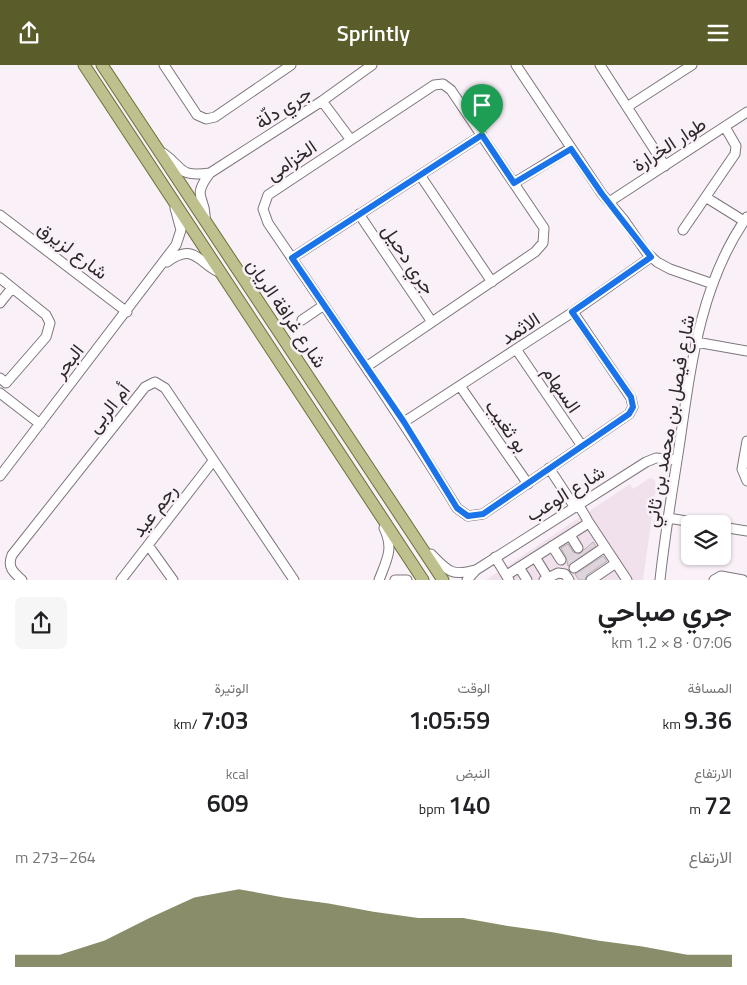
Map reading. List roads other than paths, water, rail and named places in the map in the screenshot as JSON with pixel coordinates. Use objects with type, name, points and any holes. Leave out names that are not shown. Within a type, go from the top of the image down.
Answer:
[{"type":"main road","name":"شارع غرافة الريان","points":[[84,65],[423,580]]},
{"type":"main road","name":"شارع غرافة الريان","points":[[102,65],[443,580]]},
{"type":"street","points":[[164,65],[195,112],[203,118],[209,119],[291,65]]},
{"type":"street","name":"جري دلّة","points":[[210,173],[322,101],[372,65]]},
{"type":"street","points":[[516,65],[571,149],[651,257],[670,269],[713,284]]},
{"type":"street","points":[[600,65],[665,166]]},
{"type":"street","points":[[627,107],[686,67]]},
{"type":"street","name":"الخزامى","points":[[366,367],[535,252],[543,243],[544,228],[452,90],[443,84],[434,85],[268,195],[263,209],[268,223],[366,367],[404,422],[457,508],[468,516],[483,514],[629,414],[633,407],[631,397],[572,312]]},
{"type":"street","points":[[322,101],[351,140]]},
{"type":"street","name":"طوار الخرارة","points":[[609,202],[747,113]]},
{"type":"street","points":[[683,230],[707,198],[735,154],[736,145],[725,127]]},
{"type":"street","points":[[292,258],[482,135]]},
{"type":"street","points":[[514,183],[571,149]]},
{"type":"street","points":[[159,151],[167,155],[184,172],[194,175],[210,173]]},
{"type":"street","points":[[205,220],[200,192],[210,173]]},
{"type":"street","points":[[420,175],[492,282]]},
{"type":"street","points":[[707,198],[746,219]]},
{"type":"street","name":"البحر","points":[[0,476],[4,463],[40,423],[127,312],[161,267],[181,236],[175,204]]},
{"type":"street","name":"جري دحيل","points":[[359,214],[432,322]]},
{"type":"street","name":"شارع لزيرق","points":[[0,215],[127,312]]},
{"type":"street","name":"شارع فيصل بن محمد بن ثاني","points":[[660,580],[696,342],[713,284],[746,219]]},
{"type":"street","name":"البحر","points":[[161,267],[174,257],[191,255],[202,259],[221,274]]},
{"type":"street","name":"الاثمد","points":[[404,422],[572,312],[651,257]]},
{"type":"street","points":[[0,279],[46,315],[50,323],[46,337],[3,381],[0,392],[40,423]]},
{"type":"street","points":[[0,303],[12,288]]},
{"type":"street","points":[[302,321],[324,305]]},
{"type":"street","points":[[696,342],[747,351]]},
{"type":"street","name":"السهام","points":[[516,349],[582,446]]},
{"type":"street","name":"أم الربى","points":[[22,580],[11,569],[12,555],[148,384],[155,382],[162,385],[294,580]]},
{"type":"street","name":"بو ثغيب","points":[[460,386],[528,483]]},
{"type":"street","points":[[747,441],[742,469],[747,481]]},
{"type":"street","name":"شارع الوعب","points":[[467,580],[476,570],[495,557],[646,462],[656,458],[677,460]]},
{"type":"street","name":"رجم عيد","points":[[121,580],[213,461]]},
{"type":"street","points":[[550,468],[627,580]]},
{"type":"street","points":[[379,580],[390,550],[382,518]]},
{"type":"street","points":[[668,518],[681,520]]},
{"type":"street","points":[[495,557],[508,578],[519,567],[585,525],[588,521]]},
{"type":"street","points":[[731,528],[747,531]]},
{"type":"street","points":[[570,535],[578,548]]},
{"type":"street","points":[[148,545],[173,580]]},
{"type":"street","points":[[552,546],[561,560]]},
{"type":"street","points":[[574,568],[605,547]]},
{"type":"street","points":[[424,551],[432,555],[443,568],[452,572],[465,573],[476,570]]},
{"type":"street","points":[[535,557],[546,579],[562,573],[569,580]]},
{"type":"street","points":[[591,580],[616,563]]},
{"type":"street","points":[[519,567],[527,580]]},
{"type":"street","points":[[714,580],[721,576],[743,580]]},
{"type":"street","points":[[395,580],[407,580]]}]
